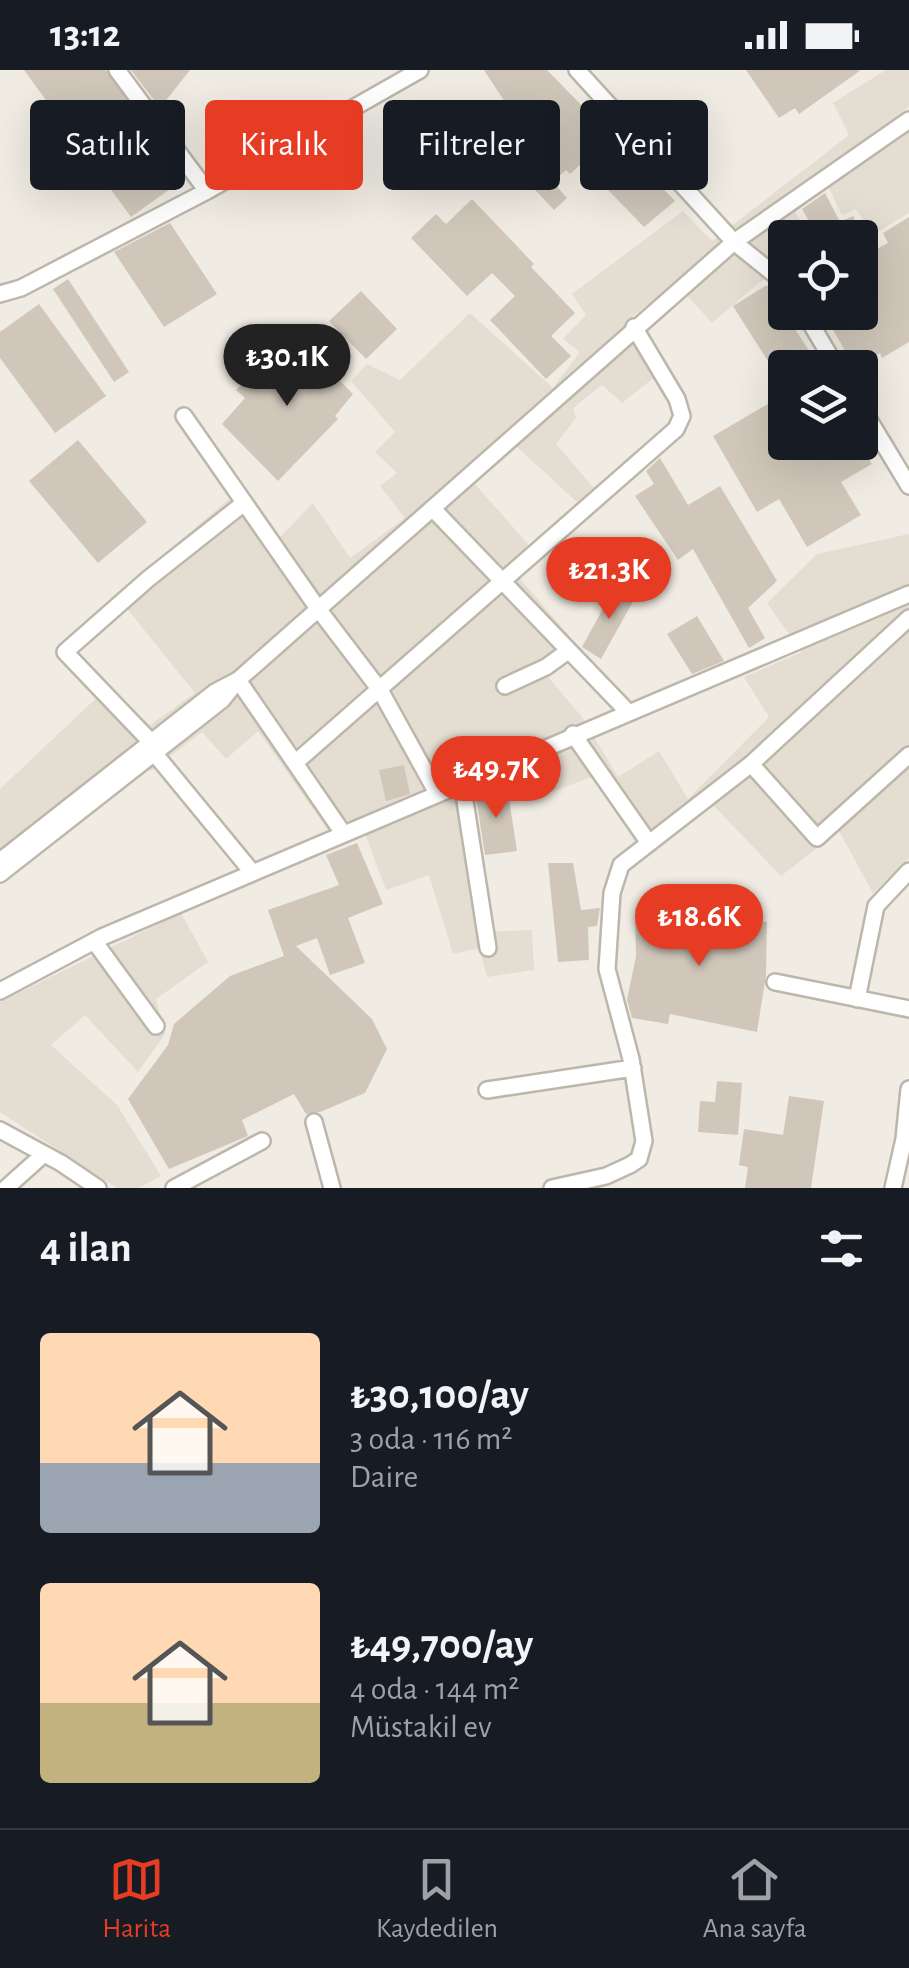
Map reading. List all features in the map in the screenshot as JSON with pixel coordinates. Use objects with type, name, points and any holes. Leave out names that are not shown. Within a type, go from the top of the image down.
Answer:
[{"type":"street","points":[[117,70],[206,191]]},
{"type":"street","points":[[0,294],[21,288],[206,191],[420,70]]},
{"type":"street","points":[[577,70],[734,242],[768,269]]},
{"type":"street","points":[[0,861],[222,700],[238,680],[734,242],[909,120]]},
{"type":"street","points":[[295,763],[676,429],[682,416],[677,399],[634,327]]},
{"type":"street","points":[[184,416],[319,610],[380,690],[436,793]]},
{"type":"street","points":[[878,435],[909,486]]},
{"type":"street","points":[[244,503],[148,579],[65,652],[153,748],[252,872]]},
{"type":"street","points":[[434,510],[628,712]]},
{"type":"street","points":[[0,991],[94,941],[909,594]]},
{"type":"street","points":[[552,1188],[606,1176],[639,1159],[644,1141],[633,1068],[607,968],[612,894],[621,864],[752,764],[909,618]]},
{"type":"street","points":[[505,686],[546,667],[568,650]]},
{"type":"street","points":[[238,680],[343,833]]},
{"type":"street","points":[[573,734],[649,843]]},
{"type":"street","points":[[0,874],[153,748]]},
{"type":"street","points":[[752,764],[817,838],[909,755]]},
{"type":"street","points":[[462,782],[488,948]]},
{"type":"street","points":[[857,999],[876,906],[903,876]]},
{"type":"street","points":[[94,941],[156,1026]]},
{"type":"street","points":[[774,982],[909,1009]]},
{"type":"street","points":[[487,1090],[633,1068]]},
{"type":"street","points":[[893,1188],[904,1139],[909,1089]]},
{"type":"street","points":[[314,1122],[332,1188]]},
{"type":"street","points":[[0,1130],[98,1188]]},
{"type":"street","points":[[174,1188],[262,1141]]},
{"type":"street","points":[[6,1188],[44,1154]]},
{"type":"shaded area","points":[[886,70],[909,70],[909,107],[895,118],[909,133],[909,213],[878,232],[878,220],[863,220],[856,209],[842,215],[828,186],[794,209],[800,220],[768,220],[768,278],[712,323],[676,283],[626,321],[656,376],[622,403],[602,385],[573,408],[576,418],[556,444],[595,489],[577,502],[505,436],[466,474],[528,544],[517,575],[570,637],[539,666],[582,717],[618,777],[659,751],[688,799],[769,717],[744,677],[802,652],[767,603],[817,554],[909,534],[909,858],[873,893],[839,831],[781,876],[714,806],[650,850],[595,776],[540,796],[516,751],[459,777],[478,932],[532,930],[534,970],[487,977],[479,948],[453,954],[429,875],[386,890],[365,834],[337,843],[258,731],[226,759],[202,732],[151,771],[122,758],[0,852],[0,789],[108,687],[150,725],[195,693],[116,595],[241,489],[280,537],[313,503],[350,558],[405,518],[380,486],[397,473],[375,452],[395,432],[351,381],[367,364],[400,380],[470,313],[553,388],[580,352],[563,339],[586,315],[572,294],[683,211],[712,241],[849,135],[833,103]]},
{"type":"shaded area","points":[[181,913],[208,962],[156,999],[165,1034],[138,1072],[85,1015],[51,1045],[117,1105],[161,1176],[139,1188],[117,1188],[0,1112],[0,1002]]},
{"type":"building","points":[[24,70],[106,70],[127,100],[46,100]]},
{"type":"building","points":[[131,70],[190,70],[166,100],[154,100]]},
{"type":"building","points":[[484,70],[547,70],[580,104],[580,165],[570,174],[566,170],[560,176],[560,100],[504,100]]},
{"type":"building","points":[[746,70],[861,70],[799,114],[795,108],[779,118]]},
{"type":"building","points":[[111,190],[169,190],[131,217]]},
{"type":"building","points":[[535,190],[560,190],[567,198],[554,210]]},
{"type":"building","points":[[608,190],[664,190],[675,201],[644,227]]},
{"type":"building","points":[[825,193],[839,220],[808,220],[802,209]]},
{"type":"building","points":[[472,199],[575,313],[551,336],[571,356],[546,379],[490,320],[515,296],[492,273],[467,296],[411,238],[436,214],[446,224]]},
{"type":"building","points":[[909,217],[909,342],[882,358],[878,350],[845,350],[833,330],[878,330],[878,248],[888,243],[883,233]]},
{"type":"building","points":[[170,223],[217,294],[164,327],[114,252]]},
{"type":"building","points":[[68,279],[129,372],[114,382],[53,289]]},
{"type":"building","points":[[767,285],[768,330],[796,330],[808,350],[768,350],[768,361],[733,306]]},
{"type":"building","points":[[361,291],[397,329],[366,359],[329,321]]},
{"type":"building","points":[[39,304],[106,396],[55,433],[0,358],[0,332]]},
{"type":"building","points":[[301,342],[353,394],[335,416],[338,419],[278,481],[222,424],[245,398],[236,390],[273,353],[281,362]]},
{"type":"building","points":[[768,404],[768,460],[870,460],[872,464],[841,482],[861,515],[807,547],[779,499],[757,512],[713,436]]},
{"type":"building","points":[[78,440],[147,522],[98,563],[29,481]]},
{"type":"building","points":[[660,458],[688,505],[720,486],[777,581],[748,608],[765,638],[749,648],[693,549],[678,560],[635,496],[654,484],[646,471]]},
{"type":"building","points":[[616,585],[636,596],[601,659],[582,647]]},
{"type":"building","points":[[697,616],[724,661],[692,674],[667,634]]},
{"type":"building","points":[[404,765],[410,794],[386,801],[379,770]]},
{"type":"building","points":[[507,786],[517,851],[485,855],[475,791]]},
{"type":"building","points":[[357,843],[383,904],[348,918],[365,963],[330,975],[317,938],[296,946],[372,1019],[387,1049],[365,1093],[306,1114],[294,1094],[242,1120],[248,1136],[169,1169],[128,1099],[168,1045],[174,1024],[230,976],[284,956],[268,910],[339,885],[326,855]]},
{"type":"building","points":[[548,863],[573,863],[581,910],[600,908],[597,926],[588,927],[589,960],[558,962]]},
{"type":"building","points":[[635,908],[703,919],[704,911],[767,922],[766,975],[757,1032],[670,1014],[668,1024],[632,1018],[627,1000],[636,956]]},
{"type":"building","points":[[717,1081],[742,1083],[738,1135],[698,1132],[700,1101],[715,1102]]},
{"type":"building","points":[[789,1096],[824,1101],[811,1188],[745,1188],[748,1167],[739,1165],[744,1129],[783,1135]]}]
